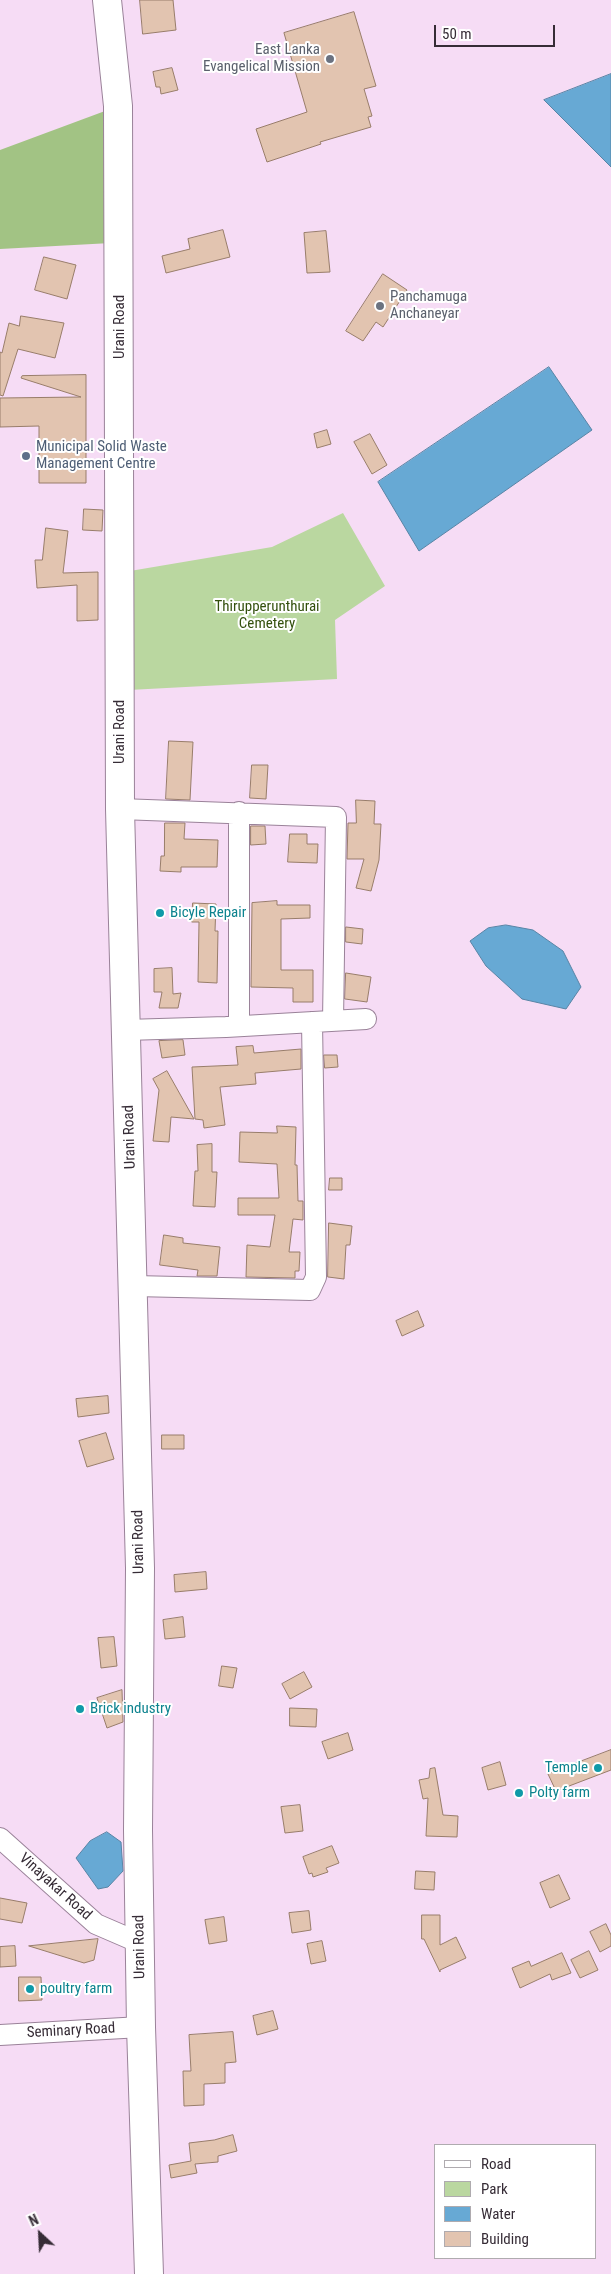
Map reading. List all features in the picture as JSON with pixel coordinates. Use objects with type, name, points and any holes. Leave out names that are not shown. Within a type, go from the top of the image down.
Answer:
[{"type":"main road","name":"Urani Road","points":[[107,0],[118,106],[120,809],[140,1568],[138,1830],[141,2027],[149,2274]]},
{"type":"street","points":[[120,809],[336,817],[333,1021]]},
{"type":"street","points":[[239,812],[239,1026]]},
{"type":"street","points":[[126,1030],[239,1026],[366,1018]]},
{"type":"street","points":[[134,1286],[310,1290],[316,1277],[312,1022]]},
{"type":"street","name":"Vinayakar Road","points":[[0,1838],[96,1924],[140,1943]]},
{"type":"street","name":"Seminary Road","points":[[0,2035],[141,2027]]},
{"type":"green space","points":[[105,111],[111,243],[0,249],[0,150]]},
{"type":"green space","name":"Thirupperunthurai Cemetery","points":[[343,513],[385,586],[335,620],[337,679],[129,690],[130,571],[272,547]]},
{"type":"water","points":[[611,74],[611,167],[544,100]]},
{"type":"water","points":[[549,367],[592,430],[419,551],[378,482]]},
{"type":"water","points":[[506,925],[533,930],[563,951],[581,987],[566,1009],[522,999],[486,966],[470,941],[488,928]]},
{"type":"water","points":[[107,1832],[121,1842],[123,1871],[108,1887],[98,1889],[76,1858],[90,1841]]},
{"type":"building","points":[[140,0],[173,0],[176,30],[143,34]]},
{"type":"building","name":"East Lanka Evangelical Mission","points":[[354,12],[376,86],[364,89],[372,116],[368,117],[371,127],[320,142],[321,144],[267,162],[256,129],[307,112],[284,33]]},
{"type":"building","points":[[172,68],[178,90],[161,94],[160,87],[156,87],[153,72]]},
{"type":"building","points":[[223,230],[230,257],[166,273],[162,256],[190,249],[188,239]]},
{"type":"building","points":[[326,231],[330,272],[307,273],[304,233]]},
{"type":"building","points":[[44,257],[76,265],[67,299],[35,290]]},
{"type":"building","name":"Panchamuga Anchaneyar","points":[[383,274],[407,290],[383,327],[376,322],[363,341],[346,331]]},
{"type":"building","points":[[21,316],[64,323],[55,358],[18,349],[3,396],[0,395],[0,352],[2,353],[9,323],[19,326]]},
{"type":"building","points":[[86,375],[86,483],[39,483],[39,426],[0,427],[0,398],[81,397],[21,378],[22,376]]},
{"type":"building","points":[[327,430],[331,444],[317,448],[314,434]]},
{"type":"building","points":[[370,434],[387,465],[372,474],[354,442]]},
{"type":"building","points":[[84,509],[103,510],[102,531],[83,530]]},
{"type":"building","points":[[46,528],[68,531],[63,573],[98,572],[98,620],[77,621],[77,585],[37,588],[35,560],[42,560]]},
{"type":"building","points":[[169,741],[193,742],[190,800],[166,799]]},
{"type":"building","points":[[252,765],[268,765],[266,799],[250,798]]},
{"type":"building","points":[[356,800],[375,801],[374,824],[381,824],[379,860],[371,891],[356,888],[364,859],[347,859],[348,823],[356,823]]},
{"type":"building","points":[[165,823],[185,823],[184,839],[218,840],[217,867],[181,867],[181,872],[160,871],[161,856],[164,856]]},
{"type":"building","points":[[251,826],[265,826],[266,844],[251,845]]},
{"type":"building","points":[[290,834],[307,834],[307,844],[318,844],[317,863],[288,862]]},
{"type":"building","points":[[277,901],[277,905],[310,905],[310,918],[281,919],[281,970],[313,970],[313,1002],[293,1002],[293,988],[251,987],[252,903]]},
{"type":"building","points":[[193,903],[216,904],[215,931],[218,931],[217,983],[198,982],[199,922],[192,922]]},
{"type":"building","points":[[346,927],[363,929],[362,944],[346,942]]},
{"type":"building","points":[[172,968],[173,994],[181,993],[178,1008],[159,1008],[162,992],[154,992],[154,969]]},
{"type":"building","points":[[346,973],[371,977],[367,1002],[345,999]]},
{"type":"building","points":[[183,1040],[185,1055],[162,1058],[159,1041]]},
{"type":"building","points":[[253,1046],[254,1053],[301,1049],[301,1069],[255,1073],[256,1084],[220,1087],[225,1125],[204,1128],[203,1120],[195,1119],[192,1067],[238,1065],[236,1047]]},
{"type":"building","points":[[324,1055],[337,1055],[338,1067],[325,1068]]},
{"type":"building","points":[[167,1071],[194,1119],[171,1117],[169,1142],[153,1141],[159,1090],[153,1079]]},
{"type":"building","points":[[277,1126],[296,1127],[295,1165],[297,1165],[298,1201],[303,1201],[303,1220],[293,1219],[289,1252],[300,1252],[299,1271],[295,1271],[295,1278],[246,1277],[247,1245],[270,1247],[275,1215],[238,1215],[238,1198],[279,1198],[277,1164],[239,1162],[240,1132],[277,1133]]},
{"type":"building","points":[[212,1144],[212,1172],[217,1172],[215,1207],[193,1206],[195,1171],[198,1171],[197,1145]]},
{"type":"building","points":[[330,1178],[342,1178],[342,1190],[329,1190]]},
{"type":"building","points":[[329,1223],[352,1226],[350,1245],[346,1245],[344,1279],[328,1277]]},
{"type":"building","points":[[164,1235],[183,1238],[183,1243],[220,1247],[217,1276],[197,1276],[198,1270],[160,1265]]},
{"type":"building","points":[[418,1311],[424,1326],[402,1336],[396,1321]]},
{"type":"building","points":[[108,1396],[109,1413],[78,1417],[76,1399]]},
{"type":"building","points":[[106,1433],[114,1459],[87,1467],[79,1441]]},
{"type":"building","points":[[162,1435],[184,1435],[184,1449],[162,1449]]},
{"type":"building","points":[[206,1572],[207,1589],[175,1592],[174,1575]]},
{"type":"building","points":[[183,1617],[185,1637],[165,1639],[163,1620]]},
{"type":"building","points":[[114,1637],[117,1666],[101,1668],[98,1638]]},
{"type":"building","points":[[222,1666],[237,1668],[233,1688],[219,1686]]},
{"type":"building","points":[[304,1672],[312,1687],[290,1699],[282,1684]]},
{"type":"building","points":[[122,1690],[123,1722],[107,1728],[97,1698]]},
{"type":"building","points":[[290,1708],[317,1709],[316,1727],[290,1726]]},
{"type":"building","points":[[348,1733],[353,1750],[328,1759],[322,1742]]},
{"type":"building","points":[[611,1750],[611,1770],[556,1791],[548,1774]]},
{"type":"building","points":[[500,1762],[506,1785],[488,1790],[482,1768]]},
{"type":"building","points":[[435,1768],[443,1815],[458,1816],[457,1837],[426,1836],[428,1798],[423,1799],[419,1780],[429,1778],[430,1769]]},
{"type":"building","points":[[300,1805],[303,1831],[285,1833],[281,1807]]},
{"type":"building","points":[[332,1846],[339,1863],[326,1868],[328,1872],[313,1877],[312,1873],[309,1874],[303,1857]]},
{"type":"building","points":[[416,1871],[435,1872],[434,1890],[415,1889]]},
{"type":"building","points":[[559,1875],[570,1899],[550,1908],[540,1883]]},
{"type":"building","points":[[0,1898],[27,1903],[22,1923],[0,1919]]},
{"type":"building","points":[[309,1911],[311,1930],[292,1933],[289,1913]]},
{"type":"building","points":[[422,1915],[440,1915],[440,1945],[456,1937],[466,1958],[440,1970],[440,1972],[424,1939],[422,1939]]},
{"type":"building","points":[[224,1917],[227,1941],[209,1944],[205,1920]]},
{"type":"building","points":[[606,1924],[611,1935],[611,1946],[600,1952],[590,1932]]},
{"type":"building","points":[[98,1939],[94,1960],[84,1963],[29,1946]]},
{"type":"building","points":[[322,1941],[326,1961],[311,1964],[307,1944]]},
{"type":"building","name":"poultry farm","points":[[15,1946],[16,1966],[0,1967],[0,1947]]},
{"type":"building","points":[[589,1951],[598,1970],[580,1978],[571,1960]]},
{"type":"building","points":[[562,1953],[571,1973],[552,1980],[550,1974],[520,1988],[512,1968],[529,1961],[531,1966]]},
{"type":"building","name":"poultry farm","points":[[19,1977],[41,1977],[42,2000],[19,2001]]},
{"type":"building","points":[[273,2011],[278,2029],[257,2035],[253,2016]]},
{"type":"building","points":[[233,2032],[236,2062],[225,2063],[225,2083],[204,2084],[204,2105],[184,2106],[183,2071],[191,2071],[189,2035]]},
{"type":"building","points":[[233,2135],[237,2151],[218,2156],[218,2162],[195,2164],[197,2173],[171,2178],[169,2165],[191,2161],[189,2143],[214,2140]]},
{"type":"place","name":"East Lanka Evangelical Mission","points":[[330,59]]},
{"type":"place","name":"Panchamuga Anchaneyar","points":[[380,306]]},
{"type":"place","name":"Municipal Solid Waste Management Centre","points":[[26,456]]},
{"type":"place","name":"Bicyle Repair","points":[[160,913]]},
{"type":"place","name":"Brick industry","points":[[80,1709]]},
{"type":"place","name":"Temple","points":[[598,1768]]},
{"type":"place","name":"Polty farm","points":[[519,1793]]},
{"type":"place","name":"poultry farm","points":[[30,1989]]}]
